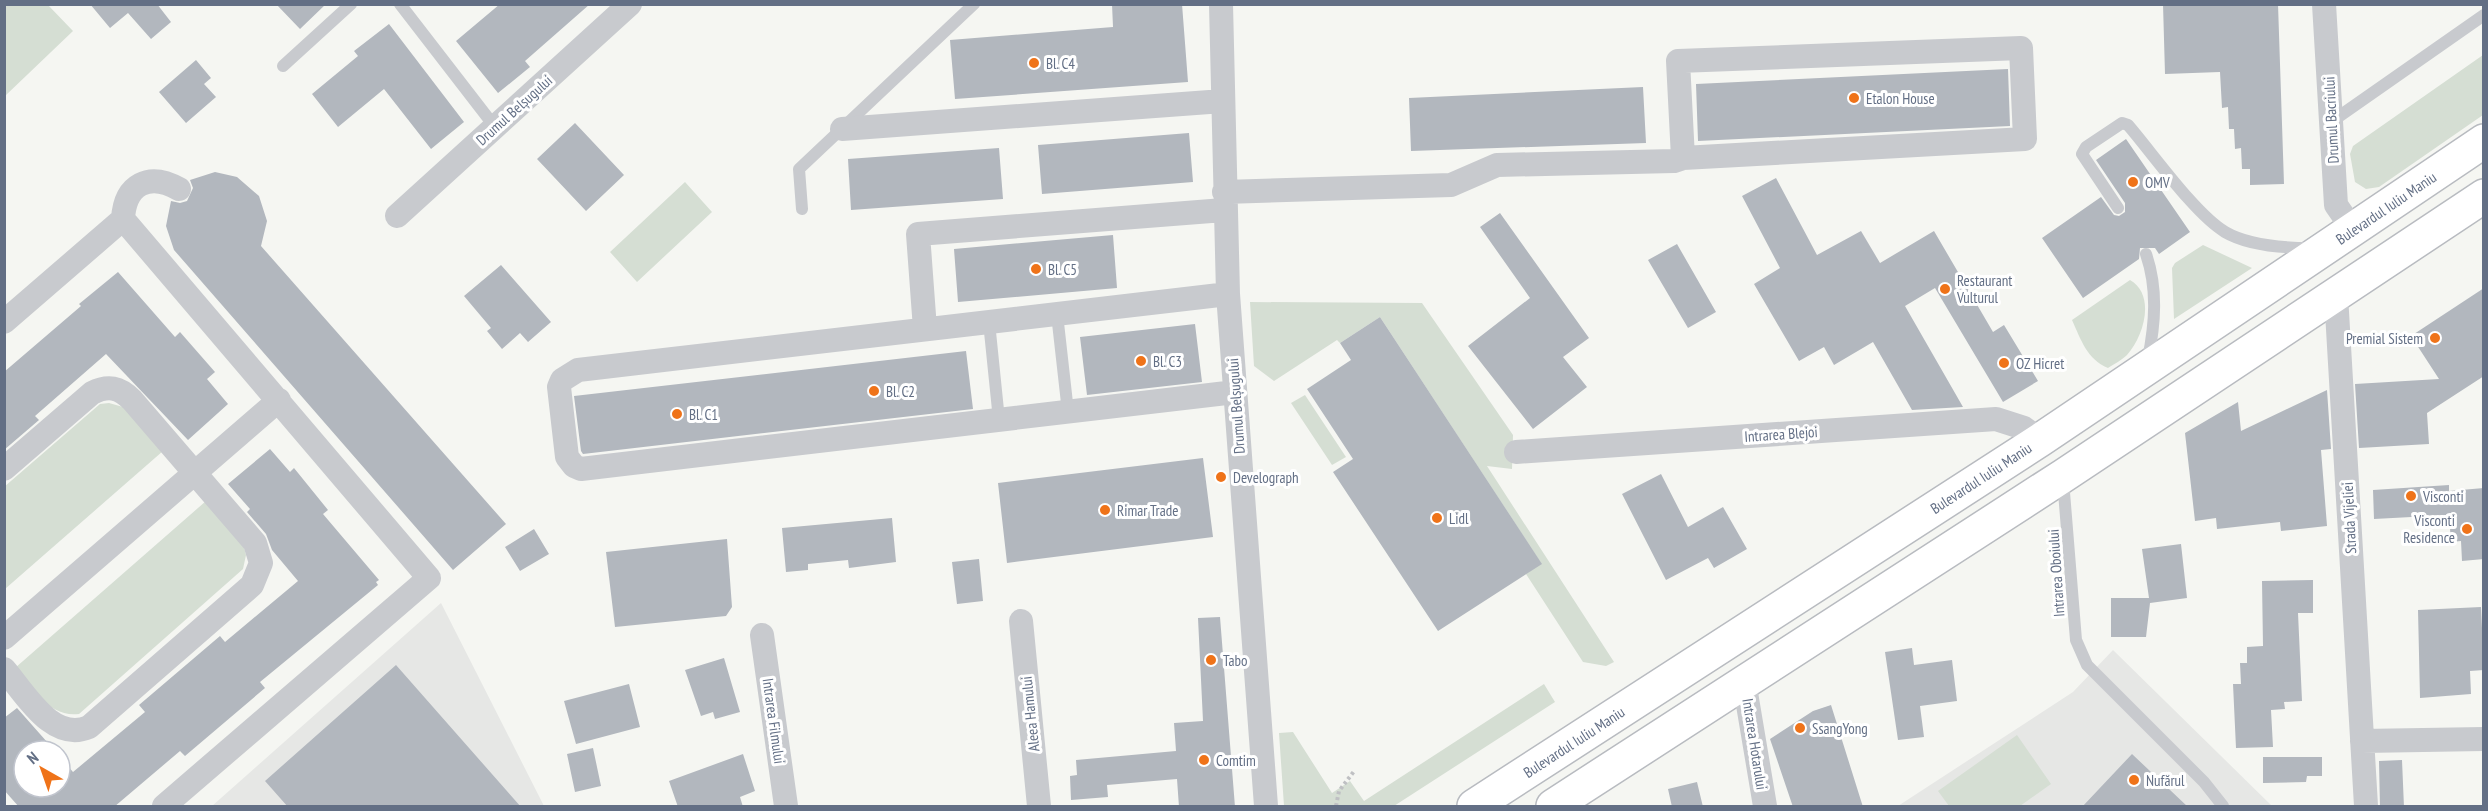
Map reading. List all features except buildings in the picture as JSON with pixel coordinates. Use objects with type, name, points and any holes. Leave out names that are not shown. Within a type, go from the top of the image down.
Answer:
[{"type":"main road","name":"Bulevardul Iuliu Maniu","points":[[1474,807],[2040,440],[2484,141]]},
{"type":"main road","points":[[1553,807],[2063,476],[2484,196]]},
{"type":"main road","points":[[2340,239],[2378,267]]},
{"type":"main road","points":[[2040,440],[2063,476]]},
{"type":"street","name":"Drumul Belșugului","points":[[397,216],[630,4]]},
{"type":"street","name":"Drumul Belșugului","points":[[1221,4],[1228,294],[1266,807]]},
{"type":"street","name":"Drumul Bacriului","points":[[2324,4],[2340,239]]},
{"type":"street","points":[[925,329],[918,234],[1224,201],[1451,185],[1497,165],[1674,161],[1683,158],[2025,139],[2021,48],[1678,61],[1683,158]]},
{"type":"street","points":[[842,129],[1223,101]]},
{"type":"street","points":[[4,322],[123,219],[124,206],[129,194],[140,184],[153,180],[166,182],[179,189]]},
{"type":"street","points":[[123,219],[429,578],[164,807]]},
{"type":"street","points":[[1228,294],[578,370],[562,380],[559,387],[567,457],[574,466],[581,469],[1235,392]]},
{"type":"street","name":"Strada Vijeliei","points":[[2336,295],[2366,807]]},
{"type":"street","points":[[4,469],[92,393],[112,387],[123,391],[259,551],[260,571],[252,585],[82,730],[71,731],[53,725],[4,669]]},
{"type":"street","points":[[4,638],[279,400]]},
{"type":"street","name":"Intrarea Blejoi","points":[[1516,452],[1996,419],[2024,428],[2040,440]]},
{"type":"street","name":"Aleea Hamului","points":[[1021,621],[1039,807]]},
{"type":"street","name":"Intrarea Filmului","points":[[762,635],[786,807]]},
{"type":"street","name":"Intrarea Hotarului","points":[[1744,681],[1765,807]]},
{"type":"street","points":[[2362,741],[2484,739]]},
{"type":"lane","points":[[283,66],[351,4]]},
{"type":"lane","points":[[400,4],[495,127]]},
{"type":"lane","points":[[802,209],[799,169],[974,4]]},
{"type":"lane","points":[[2331,123],[2484,15]]},
{"type":"lane","points":[[2118,208],[2082,153],[2086,147],[2122,123],[2128,125],[2205,217],[2227,233],[2275,246],[2340,239]]},
{"type":"lane","points":[[2146,254],[2155,298],[2146,369]]},
{"type":"lane","points":[[1057,314],[1068,412]]},
{"type":"lane","points":[[989,322],[999,420]]},
{"type":"lane","name":"Intrarea Oboiului","points":[[2063,476],[2076,640],[2087,665],[2204,782],[2223,807]]},
{"type":"path","points":[[1336,807],[1339,791],[1355,770]]},
{"type":"shaded area","points":[[5,4],[48,5],[73,31],[5,96]]},
{"type":"shaded area","points":[[2483,55],[2483,115],[2379,187],[2366,189],[2355,182],[2350,154],[2353,146]]},
{"type":"shaded area","points":[[685,182],[712,212],[637,282],[610,252]]},
{"type":"shaded area","points":[[2203,245],[2252,268],[2174,319],[2172,268],[2175,263]]},
{"type":"shaded area","points":[[2130,280],[2143,295],[2145,316],[2133,347],[2127,355],[2108,368],[2090,354],[2072,320]]},
{"type":"shaded area","points":[[1250,302],[1422,303],[1513,435],[1512,469],[1487,466],[1614,662],[1606,666],[1583,662],[1526,574],[1541,563],[1380,317],[1340,343],[1337,340],[1274,381],[1254,366]]},
{"type":"shaded area","points":[[1305,395],[1346,457],[1332,465],[1291,403]]},
{"type":"shaded area","points":[[109,403],[123,407],[163,451],[5,589],[4,487],[100,404]]},
{"type":"shaded area","points":[[206,501],[244,547],[246,555],[243,569],[79,714],[59,711],[42,700],[15,668]]},
{"type":"shaded area","points":[[441,603],[544,806],[212,806]]},
{"type":"shaded area","points":[[2113,650],[2272,806],[1898,806],[2073,692]]},
{"type":"shaded area","points":[[1544,684],[1555,702],[1394,806],[1284,806],[1279,733],[1293,732],[1332,793],[1350,781],[1364,801]]},
{"type":"shaded area","points":[[2017,735],[2051,784],[2020,806],[1949,806],[1938,791]]},
{"type":"place","name":"Bl. C4","points":[[1034,63]]},
{"type":"place","name":"Etalon House","points":[[1854,98]]},
{"type":"place","name":"OMV","points":[[2133,182]]},
{"type":"place","name":"Bl. C5","points":[[1036,269]]},
{"type":"place","name":"Restaurant Vulturul","points":[[1945,289]]},
{"type":"place","name":"Premial Sistem","points":[[2435,338]]},
{"type":"place","name":"Bl. C3","points":[[1141,361]]},
{"type":"place","name":"OZ Hicret","points":[[2004,363]]},
{"type":"place","name":"Bl. C2","points":[[874,391]]},
{"type":"place","name":"Bl. C1","points":[[677,414]]},
{"type":"place","name":"Develograph","points":[[1221,477]]},
{"type":"place","name":"Visconti","points":[[2411,496]]},
{"type":"place","name":"Rimar Trade","points":[[1105,510]]},
{"type":"place","name":"Lidl","points":[[1437,518]]},
{"type":"place","name":"Visconti Residence","points":[[2467,529]]},
{"type":"place","name":"Tabo","points":[[1211,660]]},
{"type":"place","name":"SsangYong","points":[[1800,728]]},
{"type":"place","name":"Comtim","points":[[1204,760]]},
{"type":"place","name":"Nufărul","points":[[2134,780]]}]
